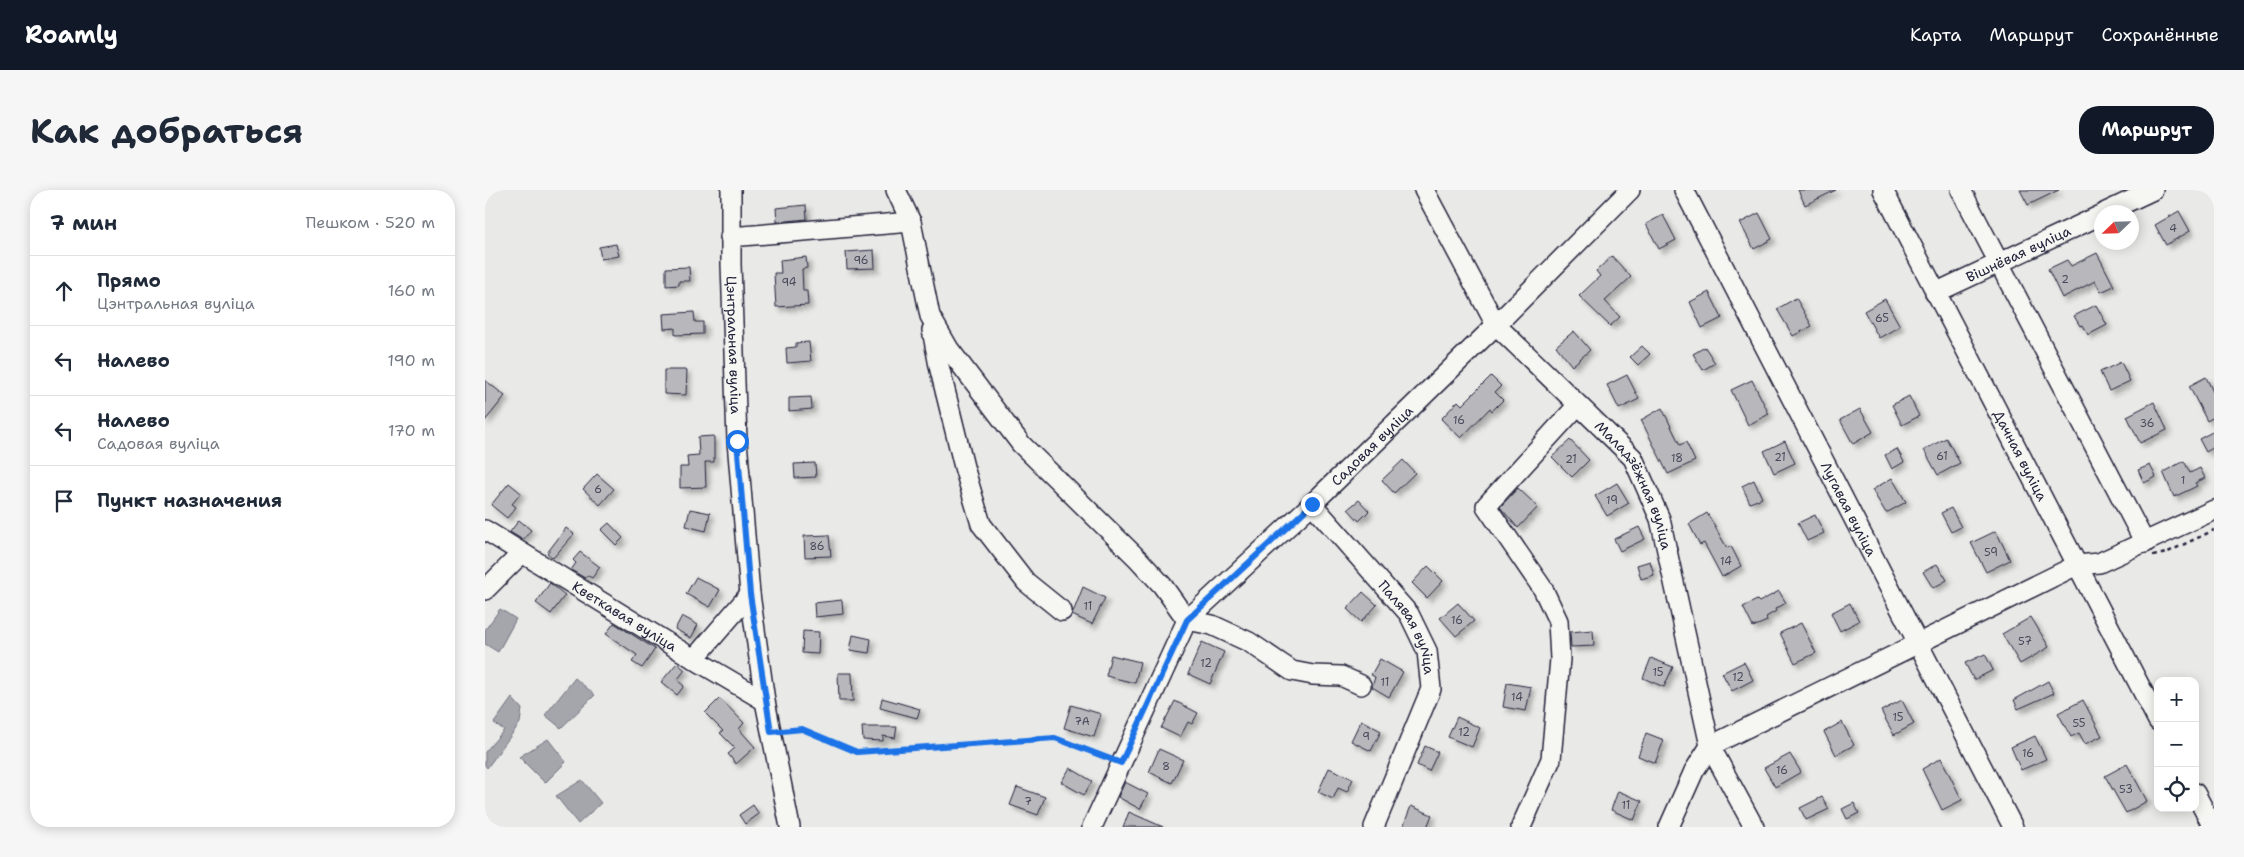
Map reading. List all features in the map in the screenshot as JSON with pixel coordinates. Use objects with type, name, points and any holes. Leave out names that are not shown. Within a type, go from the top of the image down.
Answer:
[{"type":"street","name":"Цэнтральная вуліца","points":[[731,190],[730,237],[737,441],[750,594],[765,701],[790,827]]},
{"type":"street","points":[[896,190],[911,222],[950,412],[981,524],[1026,582],[1062,611]]},
{"type":"street","name":"Маладзёжная вуліца","points":[[1424,190],[1496,325],[1633,458],[1660,519],[1710,746],[1754,827]]},
{"type":"street","name":"Садовая вуліца","points":[[1092,827],[1187,620],[1312,504],[1496,325],[1630,190]]},
{"type":"street","name":"Лугавая вуліца","points":[[1684,190],[2013,827]]},
{"type":"street","name":"Дачная вуліца","points":[[1883,190],[2154,713]]},
{"type":"street","points":[[1961,190],[2145,543]]},
{"type":"street","points":[[2121,205],[2153,190]]},
{"type":"street","name":"Вішнёвая вуліца","points":[[1935,293],[2094,217]]},
{"type":"street","points":[[730,237],[911,222]]},
{"type":"street","points":[[930,316],[949,349],[1021,444],[1162,585],[1187,620],[1212,626],[1249,642],[1292,671],[1313,675],[1341,676],[1361,685]]},
{"type":"street","points":[[1521,827],[1551,759],[1560,659],[1558,621],[1543,590],[1486,506],[1578,405]]},
{"type":"street","name":"Палявая вуліца","points":[[1312,504],[1409,614],[1427,651],[1431,689],[1374,827]]},
{"type":"street","points":[[1669,827],[1694,771],[1710,746],[2077,565],[2099,563],[2214,510]]},
{"type":"street","name":"Кветкавая вуліца","points":[[485,530],[521,554],[765,701]]},
{"type":"street","points":[[485,590],[521,554]]},
{"type":"street","points":[[694,659],[750,594]]},
{"type":"street","points":[[2199,801],[2213,827]]},
{"type":"path","points":[[771,732],[802,729],[857,752],[1055,738],[1121,763]]},
{"type":"shaded area","points":[[500,609],[516,619],[498,652],[485,644],[485,630]]},
{"type":"shaded area","points":[[575,678],[595,695],[561,728],[545,715]]},
{"type":"shaded area","points":[[512,698],[522,709],[520,723],[487,768],[485,765],[485,752],[504,730],[494,723]]},
{"type":"shaded area","points":[[548,739],[566,762],[545,783],[519,757]]},
{"type":"shaded area","points":[[582,780],[601,803],[578,824],[556,796]]},
{"type":"building","points":[[1798,190],[1836,190],[1805,205]]},
{"type":"building","points":[[2020,190],[2059,190],[2028,205]]},
{"type":"building","points":[[806,205],[807,219],[777,222],[776,208]]},
{"type":"building","points":[[2179,211],[2190,231],[2166,245],[2155,225]]},
{"type":"building","points":[[1759,213],[1772,239],[1754,249],[1740,223]]},
{"type":"building","points":[[1663,215],[1676,240],[1659,249],[1646,224]]},
{"type":"building","points":[[616,244],[619,256],[601,259],[599,247]]},
{"type":"building","points":[[874,250],[875,268],[847,269],[846,252]]},
{"type":"building","points":[[2097,253],[2114,286],[2101,292],[2095,281],[2062,298],[2048,269],[2067,260],[2071,266]]},
{"type":"building","points":[[1612,256],[1631,277],[1605,301],[1620,317],[1610,326],[1579,296],[1600,276],[1596,271]]},
{"type":"building","points":[[806,257],[807,268],[802,269],[803,291],[807,291],[808,305],[776,307],[774,273],[781,273],[780,260]]},
{"type":"building","points":[[689,267],[690,281],[679,281],[679,285],[666,286],[666,268]]},
{"type":"building","points":[[1709,292],[1722,318],[1702,328],[1690,302]]},
{"type":"building","points":[[1796,298],[1812,326],[1793,336],[1777,309]]},
{"type":"building","points":[[1885,299],[1900,326],[1879,338],[1864,311]]},
{"type":"building","points":[[2096,305],[2107,325],[2088,335],[2083,325],[2080,326],[2074,316]]},
{"type":"building","points":[[694,312],[695,322],[703,322],[703,334],[675,335],[675,328],[664,329],[663,314]]},
{"type":"building","points":[[1574,331],[1590,350],[1572,366],[1556,346]]},
{"type":"building","points":[[809,342],[811,361],[787,363],[786,348],[796,347],[796,343]]},
{"type":"building","points":[[1642,346],[1650,354],[1638,365],[1630,357]]},
{"type":"building","points":[[1705,347],[1715,363],[1703,370],[1693,354]]},
{"type":"building","points":[[2121,362],[2130,381],[2109,391],[2100,372]]},
{"type":"building","points":[[664,370],[687,370],[686,395],[664,394]]},
{"type":"building","points":[[1627,375],[1639,399],[1619,409],[1607,385]]},
{"type":"building","points":[[1491,376],[1501,386],[1495,392],[1503,400],[1492,411],[1490,408],[1461,438],[1441,419],[1458,401],[1462,405]]},
{"type":"building","points":[[2206,377],[2214,394],[2214,417],[2207,421],[2189,386]]},
{"type":"building","points":[[485,380],[505,396],[485,421]]},
{"type":"building","points":[[1752,380],[1769,414],[1748,425],[1731,390]]},
{"type":"building","points":[[1909,396],[1919,416],[1902,425],[1892,405]]},
{"type":"building","points":[[811,397],[812,409],[789,411],[789,398]]},
{"type":"building","points":[[2154,402],[2167,430],[2140,443],[2127,416]]},
{"type":"building","points":[[1662,408],[1680,445],[1686,442],[1695,461],[1668,474],[1641,420]]},
{"type":"building","points":[[1860,409],[1873,432],[1853,444],[1840,420]]},
{"type":"building","points":[[2214,431],[2214,447],[2206,452],[2199,439]]},
{"type":"building","points":[[714,436],[714,462],[705,462],[706,487],[680,488],[680,467],[688,467],[687,456],[699,455],[698,437]]},
{"type":"building","points":[[1946,438],[1960,463],[1938,475],[1924,450]]},
{"type":"building","points":[[1570,440],[1589,460],[1572,477],[1552,457]]},
{"type":"building","points":[[1785,441],[1795,463],[1774,473],[1764,451]]},
{"type":"building","points":[[1897,449],[1904,462],[1892,469],[1885,455]]},
{"type":"building","points":[[1403,460],[1415,473],[1394,493],[1382,480]]},
{"type":"building","points":[[2184,461],[2190,473],[2200,468],[2205,478],[2195,483],[2197,486],[2174,497],[2163,472]]},
{"type":"building","points":[[815,463],[816,477],[795,478],[794,464]]},
{"type":"building","points":[[2150,465],[2156,477],[2144,483],[2138,470]]},
{"type":"building","points":[[597,474],[614,489],[600,505],[583,489]]},
{"type":"building","points":[[1892,478],[1906,502],[1886,513],[1872,490]]},
{"type":"building","points":[[1754,480],[1762,498],[1750,503],[1742,486]]},
{"type":"building","points":[[509,483],[521,493],[512,504],[516,507],[507,518],[491,505]]},
{"type":"building","points":[[1617,483],[1629,503],[1607,516],[1595,496]]},
{"type":"building","points":[[1518,488],[1538,507],[1518,528],[1500,507]]},
{"type":"building","points":[[1359,500],[1369,511],[1359,521],[1348,509]]},
{"type":"building","points":[[1951,508],[1961,527],[1951,532],[1941,513]]},
{"type":"building","points":[[690,509],[710,513],[706,531],[686,526]]},
{"type":"building","points":[[1707,513],[1727,548],[1731,546],[1741,566],[1722,577],[1704,543],[1700,545],[1689,524]]},
{"type":"building","points":[[1815,515],[1824,533],[1807,541],[1798,523]]},
{"type":"building","points":[[519,520],[531,530],[523,540],[510,532]]},
{"type":"building","points":[[609,523],[623,538],[616,545],[601,530]]},
{"type":"building","points":[[1639,527],[1645,539],[1620,551],[1614,539]]},
{"type":"building","points":[[566,528],[574,534],[553,558],[547,553]]},
{"type":"building","points":[[1996,531],[2010,560],[1986,572],[1971,543]]},
{"type":"building","points":[[829,535],[831,556],[805,557],[804,536]]},
{"type":"building","points":[[580,552],[600,567],[592,578],[587,575],[585,578],[571,570],[576,563],[573,560]]},
{"type":"building","points":[[1650,561],[1654,575],[1641,579],[1637,565]]},
{"type":"building","points":[[1937,564],[1947,580],[1933,588],[1923,572]]},
{"type":"building","points":[[1428,566],[1443,581],[1427,598],[1412,583]]},
{"type":"building","points":[[696,577],[720,590],[710,607],[686,594]]},
{"type":"building","points":[[550,583],[565,595],[551,614],[536,603]]},
{"type":"building","points":[[1083,587],[1105,598],[1092,624],[1072,615]]},
{"type":"building","points":[[1779,591],[1786,603],[1766,617],[1767,621],[1753,627],[1743,607],[1757,600],[1759,602]]},
{"type":"building","points":[[1363,592],[1377,605],[1361,622],[1347,609]]},
{"type":"building","points":[[842,600],[843,614],[815,617],[814,603]]},
{"type":"building","points":[[1458,603],[1474,621],[1456,636],[1440,618]]},
{"type":"building","points":[[1850,603],[1859,621],[1840,631],[1831,613]]},
{"type":"building","points":[[682,616],[698,625],[691,638],[675,629]]},
{"type":"building","points":[[2031,617],[2049,647],[2020,664],[2002,634]]},
{"type":"building","points":[[614,623],[655,649],[642,668],[632,662],[637,655],[606,634]]},
{"type":"building","points":[[1801,623],[1816,653],[1795,663],[1780,633]]},
{"type":"building","points":[[1593,630],[1594,646],[1571,647],[1570,632]]},
{"type":"building","points":[[803,631],[819,632],[818,654],[802,653]]},
{"type":"building","points":[[853,635],[871,639],[869,653],[850,650]]},
{"type":"building","points":[[1202,642],[1224,652],[1210,684],[1188,674]]},
{"type":"building","points":[[1985,654],[1993,670],[1974,680],[1965,663]]},
{"type":"building","points":[[1111,655],[1140,662],[1135,683],[1106,676]]},
{"type":"building","points":[[1651,658],[1673,667],[1664,687],[1643,678]]},
{"type":"building","points":[[1380,659],[1403,672],[1389,697],[1372,687],[1375,677],[1371,675]]},
{"type":"building","points":[[1744,662],[1753,680],[1732,691],[1722,673]]},
{"type":"building","points":[[677,663],[685,670],[677,680],[684,686],[677,695],[661,682]]},
{"type":"building","points":[[838,673],[852,673],[853,701],[839,701]]},
{"type":"building","points":[[2048,681],[2054,693],[2018,709],[2014,700]]},
{"type":"building","points":[[1507,683],[1531,687],[1526,711],[1503,707]]},
{"type":"building","points":[[720,698],[744,723],[739,729],[755,747],[736,764],[728,754],[735,748],[720,733],[723,731],[705,713]]},
{"type":"building","points":[[882,698],[920,709],[917,718],[880,708]]},
{"type":"building","points":[[1902,700],[1914,724],[1894,735],[1881,711]]},
{"type":"building","points":[[2083,700],[2102,736],[2085,744],[2079,733],[2071,737],[2058,713]]},
{"type":"building","points":[[1175,701],[1198,713],[1192,724],[1188,722],[1180,737],[1161,728]]},
{"type":"building","points":[[1071,705],[1101,714],[1094,737],[1064,728]]},
{"type":"building","points":[[1457,717],[1480,728],[1472,747],[1448,737]]},
{"type":"building","points":[[1361,720],[1381,731],[1371,751],[1351,741]]},
{"type":"building","points":[[1842,722],[1854,745],[1836,755],[1824,732]]},
{"type":"building","points":[[862,727],[897,727],[895,738],[883,736],[883,741],[863,740]]},
{"type":"building","points":[[1646,733],[1664,740],[1655,763],[1638,756]]},
{"type":"building","points":[[2035,736],[2046,759],[2021,770],[2011,747]]},
{"type":"building","points":[[1425,746],[1438,752],[1429,771],[1417,765]]},
{"type":"building","points":[[1159,749],[1183,760],[1172,783],[1149,772]]},
{"type":"building","points":[[1790,754],[1801,772],[1775,787],[1764,768]]},
{"type":"building","points":[[1941,758],[1962,800],[1942,810],[1922,769]]},
{"type":"building","points":[[2127,764],[2147,801],[2126,813],[2105,776]]},
{"type":"building","points":[[1070,768],[1092,781],[1084,795],[1061,782]]},
{"type":"building","points":[[1329,768],[1353,779],[1347,792],[1338,788],[1333,799],[1318,792]]},
{"type":"building","points":[[1125,782],[1148,794],[1140,809],[1118,797]]},
{"type":"building","points":[[1017,787],[1045,797],[1038,815],[1010,805]]},
{"type":"building","points":[[1618,791],[1642,801],[1634,820],[1611,810]]},
{"type":"building","points":[[1822,797],[1829,809],[1806,820],[1800,808]]},
{"type":"building","points":[[1854,803],[1859,813],[1847,819],[1842,809]]},
{"type":"building","points":[[753,805],[759,814],[745,824],[739,815]]},
{"type":"building","points":[[1411,806],[1432,815],[1427,827],[1403,827]]},
{"type":"building","points":[[1129,812],[1163,827],[1123,827]]},
{"type":"route","points":[[737,441],[750,594],[771,732],[802,729],[857,752],[1055,738],[1121,763],[1187,620],[1312,504]]}]
